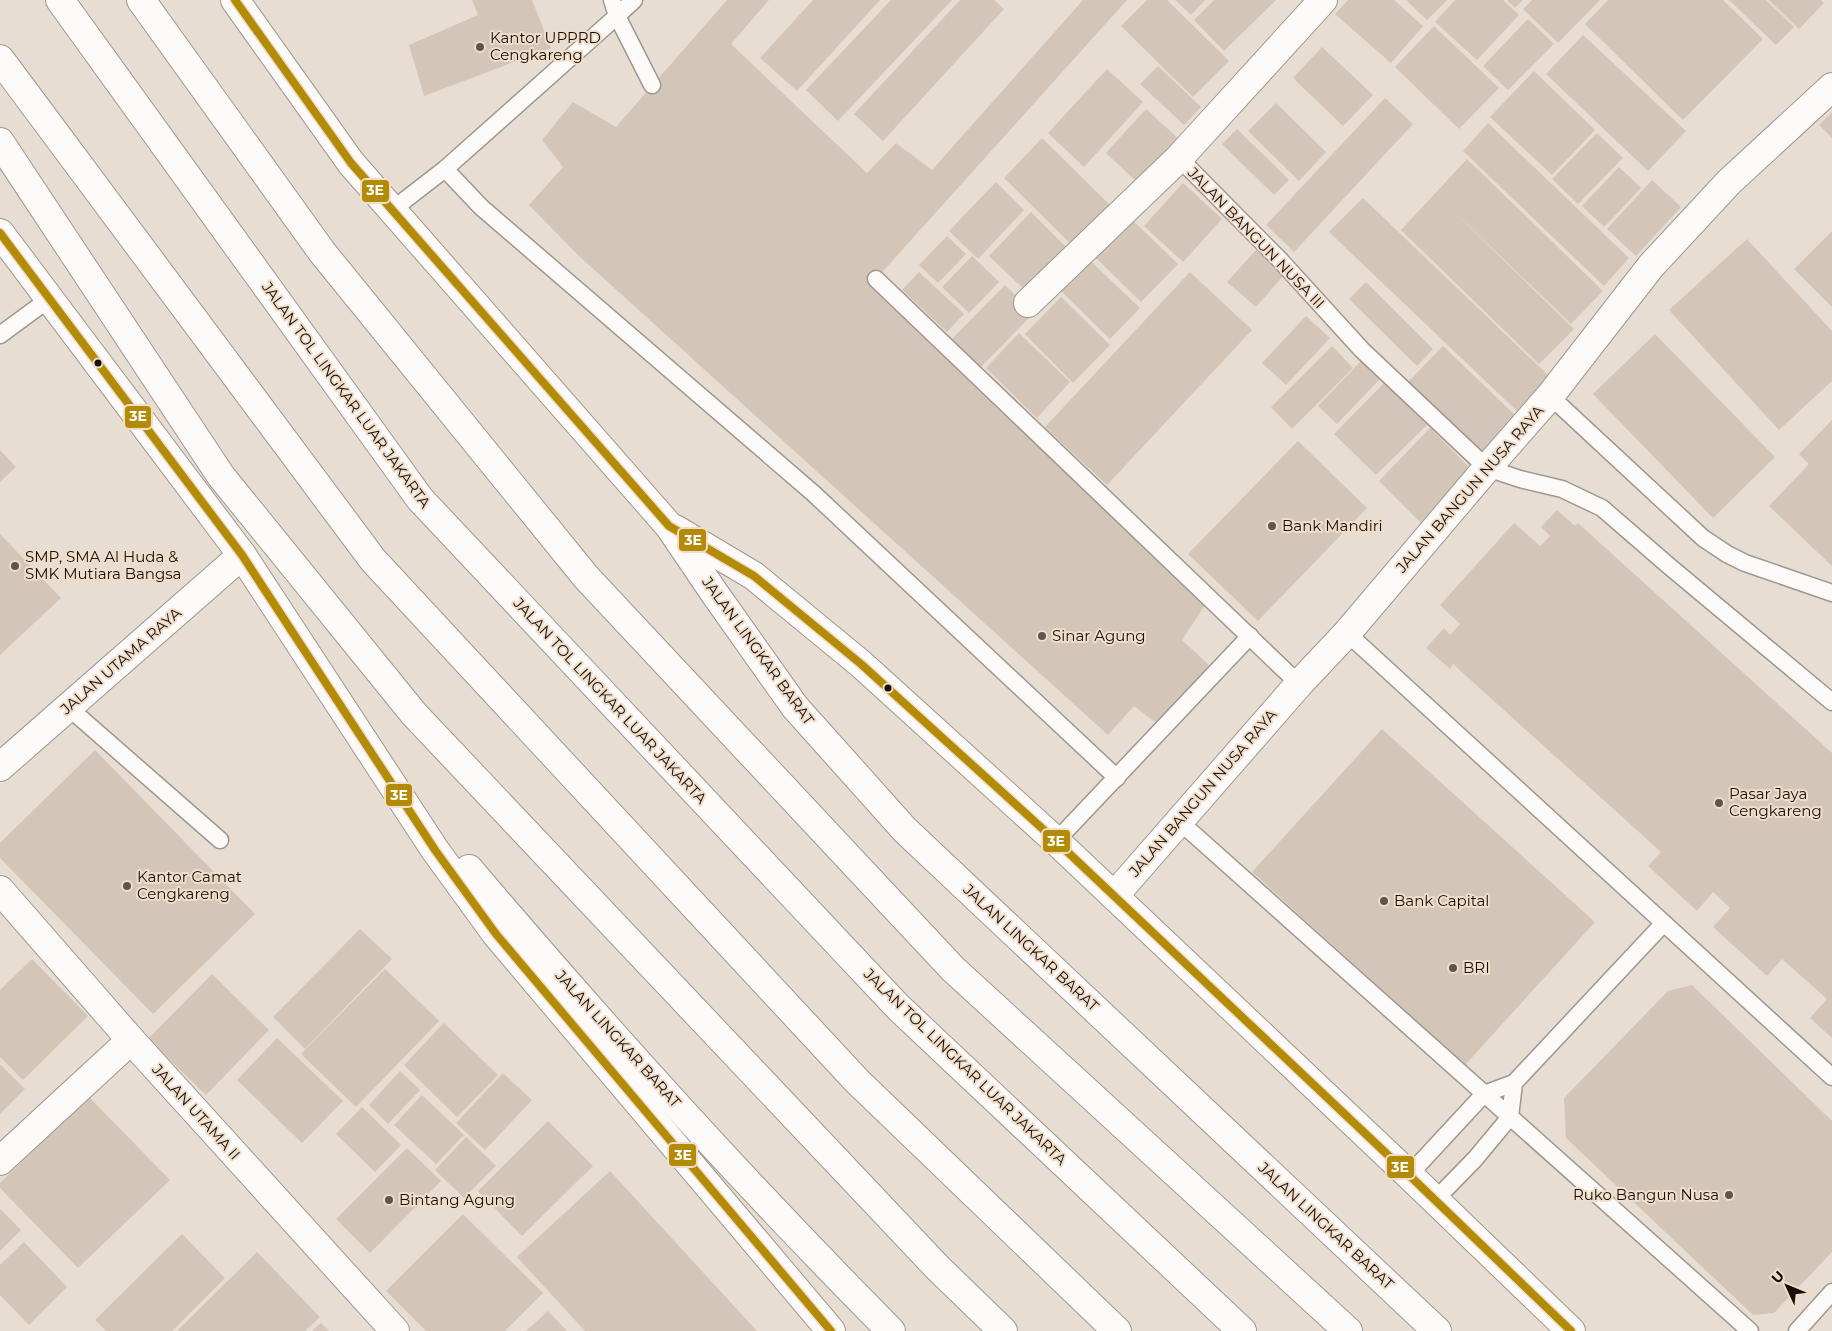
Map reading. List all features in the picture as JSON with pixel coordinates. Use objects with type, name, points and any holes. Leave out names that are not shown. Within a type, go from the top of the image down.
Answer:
[{"type":"main road","name":"JALAN TOL LINGKAR LUAR JAKARTA","points":[[60,0],[420,499],[898,1007],[1242,1331]]},
{"type":"main road","points":[[141,0],[322,252],[586,577],[954,969],[1348,1331]]},
{"type":"main road","name":"JALAN LINGKAR BARAT","points":[[235,0],[351,163],[669,526],[795,707],[906,830],[1437,1331]]},
{"type":"main road","name":"JALAN BANGUN NUSA III","points":[[1179,158],[1323,0]]},
{"type":"main road","points":[[0,59],[373,560],[857,1081],[1117,1331]]},
{"type":"main road","name":"JALAN BANGUN NUSA RAYA","points":[[1114,896],[1299,684],[1347,633],[1486,468],[1550,396],[1651,266],[1729,182],[1832,88]]},
{"type":"main road","points":[[0,142],[221,476],[414,714],[938,1268],[1003,1331]]},
{"type":"main road","points":[[1028,303],[1179,158]]},
{"type":"main road","points":[[0,233],[242,555],[435,850],[496,934],[831,1331]]},
{"type":"main road","name":"JALAN LINGKAR BARAT","points":[[669,526],[754,576],[861,664],[1056,841],[1409,1175],[1570,1331]]},
{"type":"main road","name":"JALAN UTAMA RAYA","points":[[0,767],[242,555]]},
{"type":"main road","name":"JALAN LINGKAR BARAT","points":[[359,735],[517,925],[725,1158],[832,1272],[891,1331]]},
{"type":"main road","name":"JALAN UTAMA II","points":[[0,890],[130,1040],[395,1331]]},
{"type":"main road","points":[[0,1161],[130,1040]]},
{"type":"lane","points":[[612,0],[617,16],[652,85]]},
{"type":"lane","points":[[392,210],[445,169],[634,0]]},
{"type":"lane","name":"JALAN BANGUN NUSA III","points":[[1179,158],[1280,260],[1362,350],[1486,468]]},
{"type":"lane","points":[[445,169],[481,207],[813,494],[1117,778]]},
{"type":"lane","points":[[876,279],[1299,684]]},
{"type":"lane","points":[[0,335],[49,299]]},
{"type":"lane","points":[[1550,396],[1703,538],[1745,563],[1832,593]]},
{"type":"lane","points":[[1486,468],[1520,479],[1562,489],[1602,508],[1668,566],[1832,702]]},
{"type":"lane","points":[[1347,633],[1832,1077]]},
{"type":"lane","points":[[1056,841],[1250,636]]},
{"type":"lane","points":[[68,707],[220,840]]},
{"type":"lane","points":[[1179,822],[1750,1331]]},
{"type":"lane","points":[[1409,1175],[1484,1094],[1514,1083],[1663,924]]},
{"type":"lane","points":[[1435,1200],[1475,1159],[1510,1117],[1514,1083]]},
{"type":"lane","points":[[1797,1331],[1832,1292]]},
{"type":"building","name":"Kantor UPPRD Cengkareng","points":[[472,0],[532,0],[551,48],[424,96],[409,45],[478,15]]},
{"type":"building","points":[[727,0],[769,0],[731,44],[867,173],[896,143],[932,170],[1083,0],[1127,0],[876,279],[1205,605],[1182,640],[1209,665],[1159,725],[1134,706],[1108,735],[579,256],[529,205],[563,167],[542,140],[573,102],[616,127]]},
{"type":"building","points":[[813,0],[880,0],[797,91],[760,58]]},
{"type":"building","points":[[891,0],[952,0],[838,121],[806,90]]},
{"type":"building","points":[[960,0],[994,0],[1004,9],[883,141],[854,114]]},
{"type":"building","points":[[1147,0],[1167,0],[1229,61],[1193,97],[1121,26]]},
{"type":"building","points":[[1175,0],[1205,0],[1191,15]]},
{"type":"building","points":[[1214,0],[1276,0],[1224,51],[1194,20]]},
{"type":"building","points":[[1348,0],[1394,0],[1423,26],[1391,63],[1335,14]]},
{"type":"building","points":[[1406,0],[1447,0],[1427,20]]},
{"type":"building","points":[[1455,0],[1503,0],[1519,15],[1477,60],[1435,22]]},
{"type":"building","points":[[1507,0],[1523,0],[1515,8]]},
{"type":"building","points":[[1532,0],[1600,0],[1558,43],[1523,9]]},
{"type":"building","points":[[1608,0],[1723,0],[1763,39],[1683,120],[1585,24]]},
{"type":"building","points":[[1729,0],[1766,0],[1794,27],[1776,45]]},
{"type":"building","points":[[1769,0],[1821,0],[1824,3],[1799,29]]},
{"type":"building","points":[[1528,19],[1554,44],[1508,90],[1483,66]]},
{"type":"building","points":[[1434,26],[1499,88],[1459,129],[1395,67]]},
{"type":"building","points":[[1583,35],[1686,131],[1648,171],[1546,74]]},
{"type":"building","points":[[1322,47],[1373,95],[1343,126],[1293,78]]},
{"type":"building","points":[[1158,66],[1201,107],[1184,125],[1140,84]]},
{"type":"building","points":[[1107,69],[1143,102],[1084,167],[1048,133]]},
{"type":"building","points":[[1534,71],[1595,130],[1552,175],[1490,117]]},
{"type":"building","points":[[1385,98],[1413,124],[1294,252],[1266,225]]},
{"type":"building","points":[[1276,103],[1326,152],[1299,181],[1248,131]]},
{"type":"building","points":[[1146,109],[1180,140],[1139,184],[1106,153]]},
{"type":"building","points":[[1832,112],[1832,138],[1819,125]]},
{"type":"building","points":[[1488,123],[1629,258],[1604,286],[1463,151]]},
{"type":"building","points":[[1237,129],[1289,180],[1274,195],[1222,144]]},
{"type":"building","points":[[1597,133],[1623,158],[1578,204],[1552,179]]},
{"type":"building","points":[[1042,138],[1116,211],[1078,251],[1004,178]]},
{"type":"building","points":[[1467,159],[1603,291],[1571,324],[1444,202],[1574,329],[1539,364],[1401,230]]},
{"type":"building","points":[[1619,167],[1641,188],[1604,227],[1582,206]]},
{"type":"building","points":[[1652,180],[1681,207],[1636,256],[1607,229]]},
{"type":"building","points":[[996,182],[1024,210],[978,259],[949,231]]},
{"type":"building","points":[[1183,183],[1222,219],[1183,262],[1144,226]]},
{"type":"building","points":[[1363,198],[1551,378],[1518,412],[1329,232]]},
{"type":"building","points":[[1031,212],[1073,254],[1032,297],[989,256]]},
{"type":"building","points":[[1128,216],[1178,264],[1141,302],[1092,254]]},
{"type":"building","points":[[1832,231],[1832,307],[1794,269]]},
{"type":"building","points":[[947,236],[966,254],[938,283],[919,265]]},
{"type":"building","points":[[1747,239],[1832,331],[1832,381],[1779,430],[1669,310]]},
{"type":"building","points":[[1256,250],[1284,275],[1256,307],[1227,282]]},
{"type":"building","points":[[1083,254],[1140,308],[1110,339],[1054,284]]},
{"type":"building","points":[[972,256],[999,282],[969,313],[942,287]]},
{"type":"building","points":[[919,272],[964,314],[947,332],[902,290]]},
{"type":"building","points":[[1190,272],[1252,330],[1107,485],[1045,427]]},
{"type":"building","points":[[1366,282],[1433,349],[1417,366],[1349,299]]},
{"type":"building","points":[[1005,285],[1034,313],[978,370],[949,342]]},
{"type":"building","points":[[1061,297],[1110,345],[1073,383],[1025,334]]},
{"type":"building","points":[[1306,316],[1330,338],[1286,385],[1262,363]]},
{"type":"building","points":[[1019,333],[1070,382],[1037,418],[986,368]]},
{"type":"building","points":[[1655,334],[1775,457],[1713,518],[1593,394]]},
{"type":"building","points":[[1332,346],[1353,368],[1292,429],[1271,407]]},
{"type":"building","points":[[1443,346],[1518,418],[1484,454],[1408,382]]},
{"type":"building","points":[[1362,360],[1381,378],[1337,424],[1318,406]]},
{"type":"building","points":[[1385,382],[1427,425],[1376,475],[1334,434]]},
{"type":"building","points":[[1832,420],[1832,566],[1769,506],[1809,464],[1799,454]]},
{"type":"building","points":[[1430,428],[1474,472],[1423,525],[1379,481]]},
{"type":"building","points":[[1298,441],[1367,508],[1258,621],[1188,554]]},
{"type":"building","points":[[0,450],[16,467],[0,482]]},
{"type":"building","name":"Pasar Jaya Cengkareng","points":[[1557,510],[1575,526],[1578,523],[1832,753],[1832,1038],[1810,1018],[1827,999],[1782,959],[1767,976],[1713,927],[1730,908],[1713,892],[1697,911],[1648,866],[1661,852],[1453,664],[1450,669],[1426,648],[1444,628],[1450,635],[1460,624],[1440,605],[1514,523],[1540,546],[1550,536],[1541,527]]},
{"type":"building","name":"SMP, SMA Al Huda & SMK Mutiara Bangsa","points":[[0,534],[61,598],[0,655]]},
{"type":"building","points":[[1382,729],[1595,922],[1465,1065],[1252,872]]},
{"type":"building","name":"Kantor Camat Cengkareng","points":[[95,750],[255,914],[153,1014],[0,858],[0,843]]},
{"type":"building","points":[[360,929],[392,959],[305,1049],[273,1017]]},
{"type":"building","points":[[32,959],[88,1016],[23,1080],[0,1057],[0,990]]},
{"type":"building","points":[[385,969],[439,1021],[356,1107],[301,1054]]},
{"type":"building","points":[[212,974],[269,1030],[206,1095],[148,1039]]},
{"type":"building","name":"Ruko Bangun Nusa","points":[[1692,985],[1832,1121],[1832,1252],[1774,1313],[1753,1315],[1566,1138],[1564,1098],[1668,991]]},
{"type":"building","points":[[444,1023],[498,1075],[457,1117],[404,1065]]},
{"type":"building","points":[[277,1038],[343,1101],[302,1143],[237,1080]]},
{"type":"building","points":[[0,1064],[25,1089],[0,1114]]},
{"type":"building","points":[[400,1071],[420,1090],[388,1124],[369,1105]]},
{"type":"building","points":[[503,1073],[532,1100],[485,1150],[456,1123]]},
{"type":"building","points":[[422,1095],[464,1135],[436,1164],[394,1125]]},
{"type":"building","points":[[88,1096],[170,1180],[78,1268],[0,1188],[0,1183]]},
{"type":"building","points":[[362,1107],[401,1145],[375,1172],[336,1134]]},
{"type":"building","points":[[548,1121],[593,1166],[522,1236],[478,1191]]},
{"type":"building","points":[[466,1137],[496,1166],[464,1198],[435,1170]]},
{"type":"building","name":"Bintang Agung","points":[[407,1148],[441,1181],[370,1253],[336,1219]]},
{"type":"building","points":[[610,1171],[757,1331],[585,1331],[517,1257]]},
{"type":"building","points":[[0,1209],[21,1230],[0,1251]]},
{"type":"building","points":[[463,1214],[543,1293],[505,1331],[426,1331],[386,1291]]},
{"type":"building","points":[[182,1234],[225,1278],[172,1331],[106,1331],[95,1320]]},
{"type":"building","points":[[24,1242],[67,1287],[29,1325],[0,1295],[0,1265]]},
{"type":"building","points":[[257,1252],[320,1317],[305,1331],[177,1331]]},
{"type":"building","points":[[548,1311],[567,1331],[526,1331]]},
{"type":"building","points":[[321,1323],[329,1331],[312,1331]]},
{"type":"transit line","name":"3E","points":[[235,0],[351,163],[669,526],[754,576],[861,664],[1056,841],[1571,1331]]},
{"type":"transit line","name":"3E","points":[[0,233],[242,555],[435,850],[496,934],[831,1331]]},
{"type":"place","name":"Kantor UPPRD Cengkareng","points":[[480,47]]},
{"type":"place","name":"Bank Mandiri","points":[[1272,526]]},
{"type":"place","name":"SMP, SMA Al Huda & SMK Mutiara Bangsa","points":[[15,566]]},
{"type":"place","name":"Sinar Agung","points":[[1042,636]]},
{"type":"place","name":"Pasar Jaya Cengkareng","points":[[1719,803]]},
{"type":"place","name":"Kantor Camat Cengkareng","points":[[127,886]]},
{"type":"place","name":"Bank Capital","points":[[1384,901]]},
{"type":"place","name":"BRI","points":[[1453,968]]},
{"type":"place","name":"Ruko Bangun Nusa","points":[[1729,1195]]},
{"type":"place","name":"Bintang Agung","points":[[389,1200]]}]
